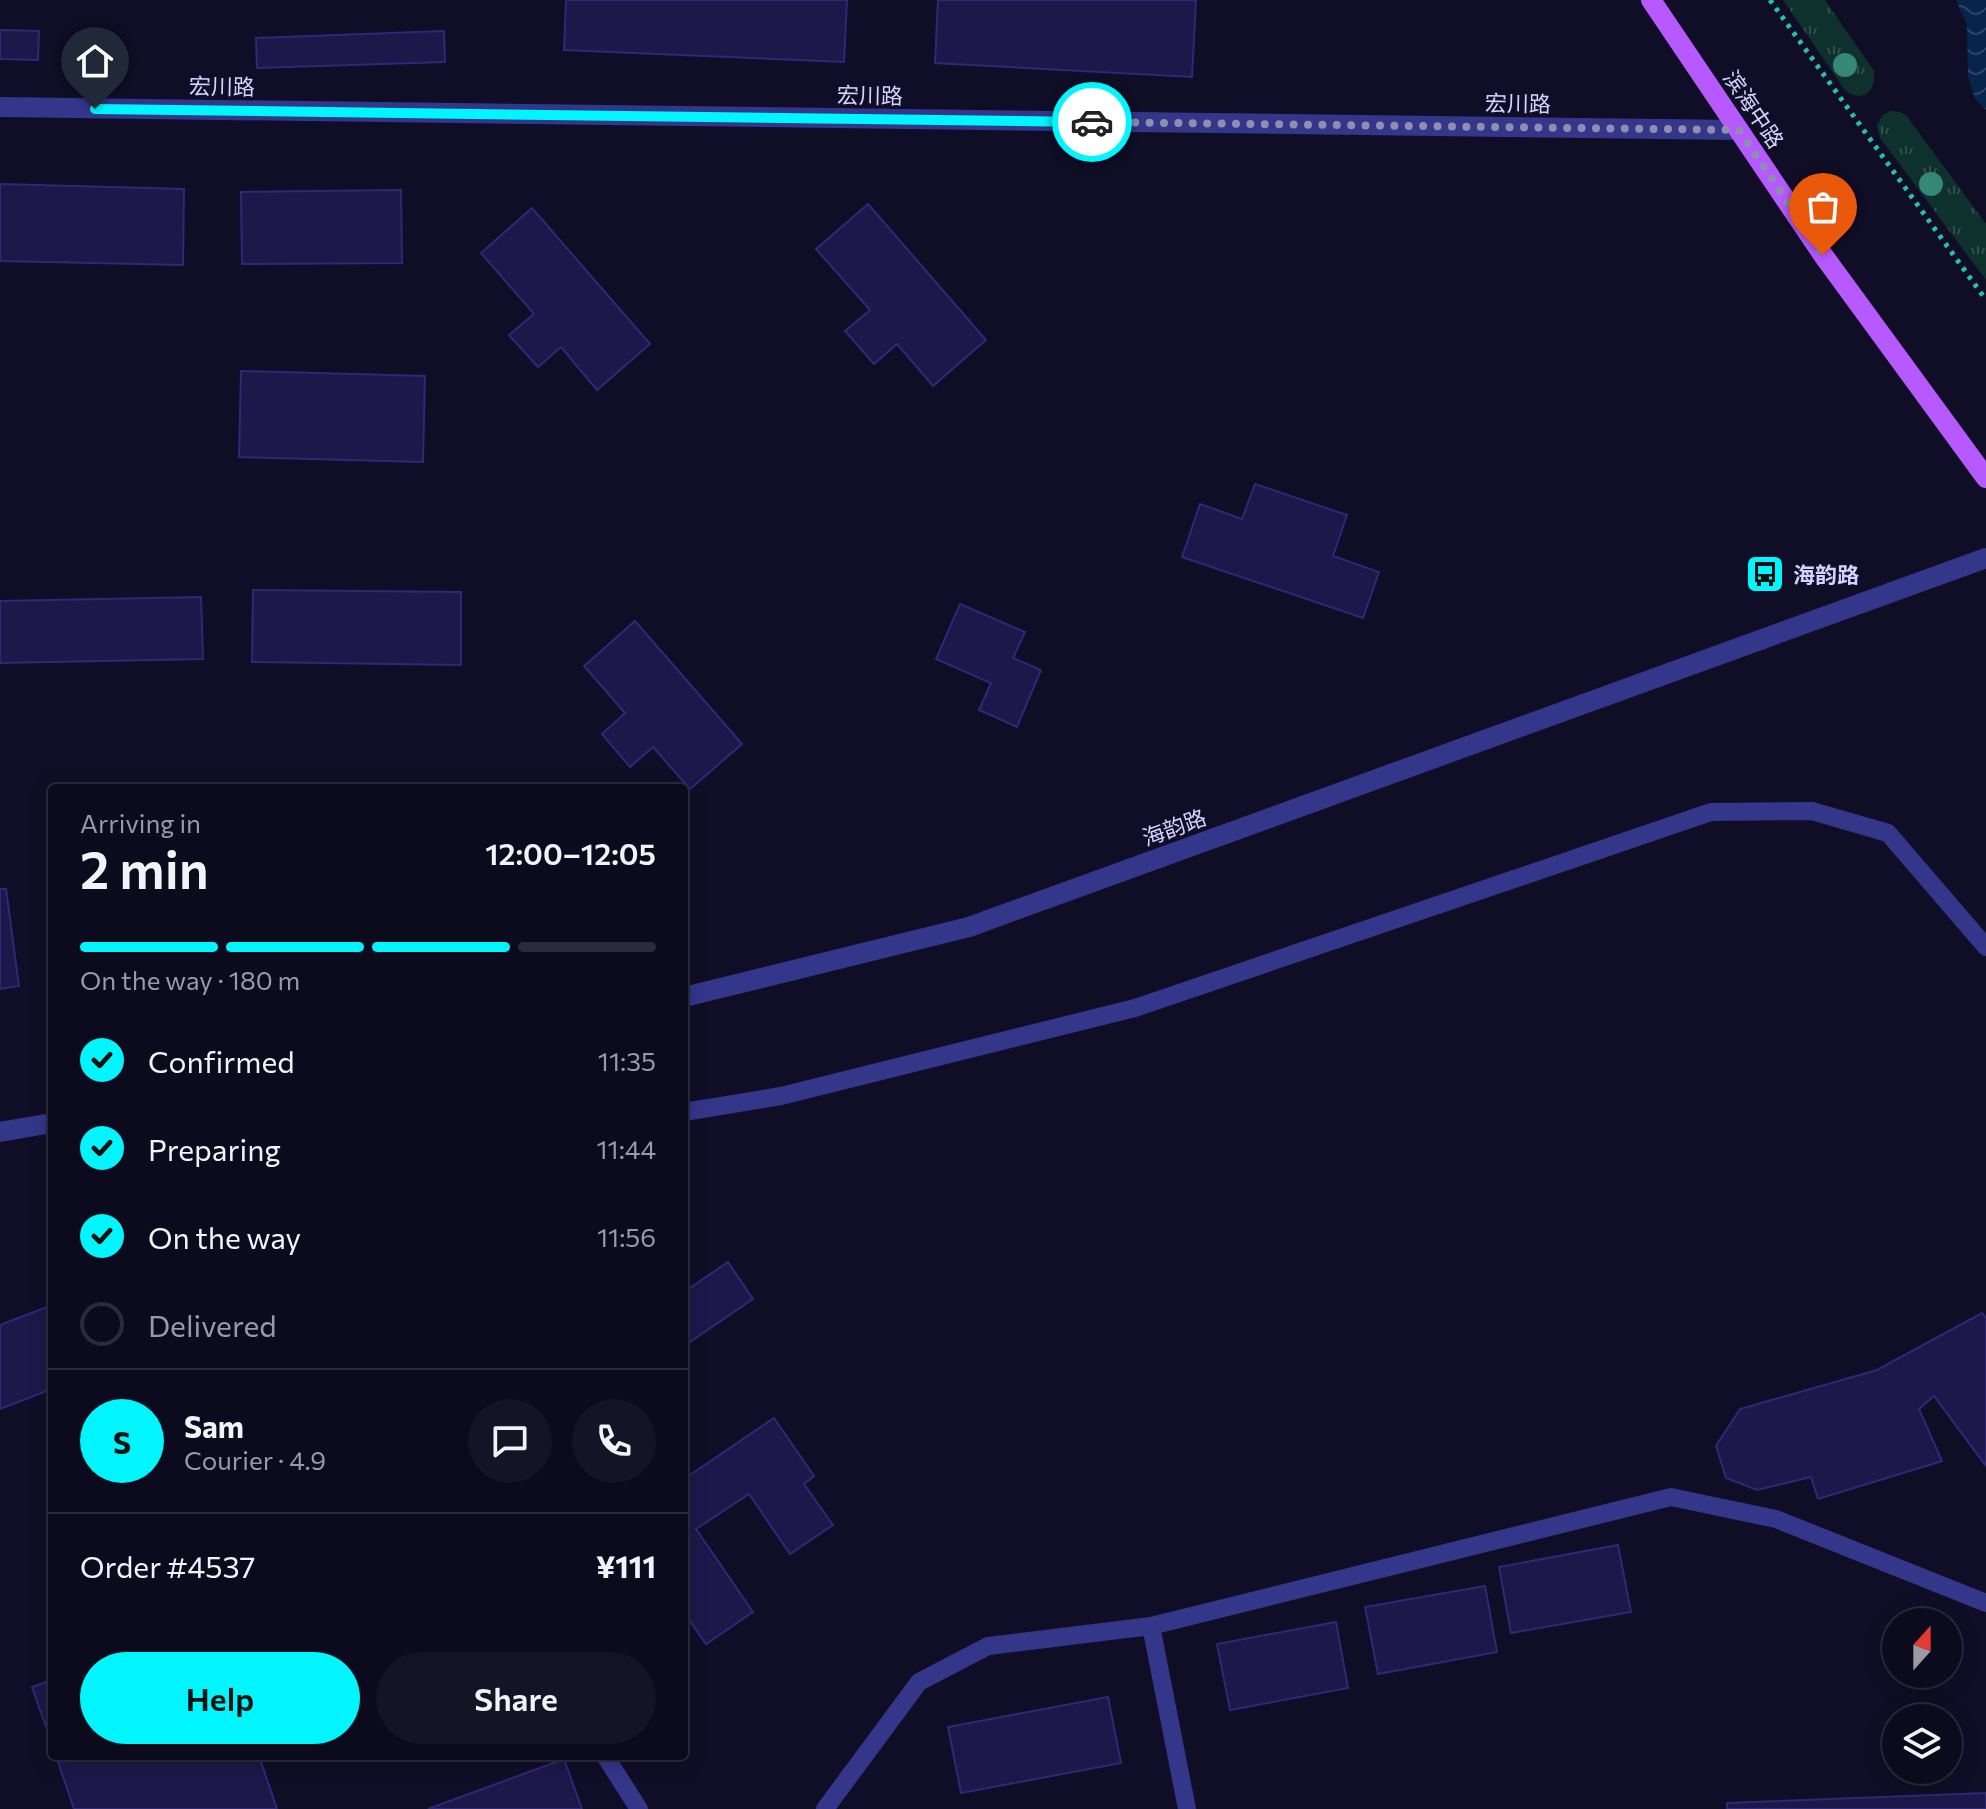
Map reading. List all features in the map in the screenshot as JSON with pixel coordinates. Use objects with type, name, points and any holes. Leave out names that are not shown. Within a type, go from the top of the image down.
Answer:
[{"type":"main road","name":"滨海中路","points":[[1651,0],[1823,255],[1986,478]]},
{"type":"street","name":"宏川路","points":[[0,107],[1739,130]]},
{"type":"street","name":"海韵路","points":[[688,996],[969,927],[1986,558]]},
{"type":"street","points":[[0,1132],[48,1124]]},
{"type":"lane","points":[[688,1111],[781,1096],[1135,1008],[1711,812],[1812,811],[1888,833],[1986,947]]},
{"type":"lane","points":[[825,1809],[919,1682],[988,1646],[1151,1626],[1671,1497],[1776,1519],[1986,1603]]},
{"type":"lane","points":[[1151,1626],[1187,1809]]},
{"type":"lane","points":[[608,1760],[639,1809]]},
{"type":"path","points":[[1770,0],[1986,300]]},
{"type":"green space","points":[[1783,0],[1825,0],[1874,71],[1873,84],[1867,93],[1857,96],[1845,90]]},
{"type":"green space","points":[[1890,111],[1906,115],[1986,224],[1986,280],[1880,138],[1877,125],[1882,116]]},
{"type":"water","points":[[1956,0],[1986,0],[1986,110],[1975,99],[1968,76],[1967,25]]},
{"type":"building","points":[[566,0],[847,0],[844,62],[564,50]]},
{"type":"building","points":[[938,0],[1196,0],[1192,77],[935,63]]},
{"type":"building","points":[[0,30],[39,31],[38,60],[0,59]]},
{"type":"building","points":[[444,31],[445,62],[257,68],[256,38]]},
{"type":"building","points":[[0,184],[184,189],[183,265],[0,261]]},
{"type":"building","points":[[401,190],[402,263],[242,264],[241,192]]},
{"type":"building","points":[[868,204],[986,340],[933,386],[897,344],[874,364],[845,331],[870,310],[816,249]]},
{"type":"building","points":[[532,208],[650,344],[597,390],[561,347],[538,367],[509,335],[534,314],[481,253]]},
{"type":"building","points":[[241,371],[425,376],[423,462],[239,457]]},
{"type":"building","points":[[1255,484],[1347,515],[1333,556],[1379,572],[1363,618],[1182,557],[1200,504],[1242,519]]},
{"type":"building","points":[[253,590],[461,592],[461,665],[252,662]]},
{"type":"building","points":[[201,597],[203,659],[0,663],[0,601]]},
{"type":"building","points":[[960,604],[1025,632],[1013,658],[1041,670],[1017,727],[979,710],[991,683],[936,659]]},
{"type":"building","points":[[635,621],[742,744],[690,789],[653,747],[630,767],[602,734],[625,713],[584,666]]},
{"type":"building","points":[[0,889],[6,889],[19,986],[0,989]]},
{"type":"building","points":[[728,1262],[753,1299],[688,1343],[688,1289]]},
{"type":"building","points":[[48,1307],[48,1391],[0,1409],[0,1325]]},
{"type":"building","points":[[1982,1313],[1986,1318],[1986,1466],[1934,1396],[1919,1409],[1942,1461],[1818,1499],[1811,1477],[1757,1490],[1726,1478],[1716,1446],[1740,1409],[1877,1370]]},
{"type":"building","points":[[774,1418],[814,1476],[804,1484],[833,1525],[790,1554],[749,1494],[696,1529],[753,1612],[706,1644],[688,1621],[688,1476]]},
{"type":"building","points":[[1618,1545],[1631,1612],[1511,1633],[1499,1567]]},
{"type":"building","points":[[1485,1586],[1497,1652],[1378,1674],[1365,1607]]},
{"type":"building","points":[[1336,1622],[1348,1688],[1230,1710],[1217,1644]]},
{"type":"building","points":[[48,1681],[48,1733],[32,1687]]},
{"type":"building","points":[[1108,1697],[1121,1763],[961,1793],[948,1727]]},
{"type":"building","points":[[57,1760],[260,1760],[277,1809],[74,1809]]},
{"type":"building","points":[[564,1760],[582,1809],[428,1809]]},
{"type":"building","points":[[1986,1793],[1986,1809],[1727,1809],[1727,1803]]},
{"type":"way so far","points":[[1092,122],[1739,130],[1823,255]]},
{"type":"place","name":"海韵路","points":[[1765,574]]},
{"type":"route","points":[[95,109],[1092,122]]}]
